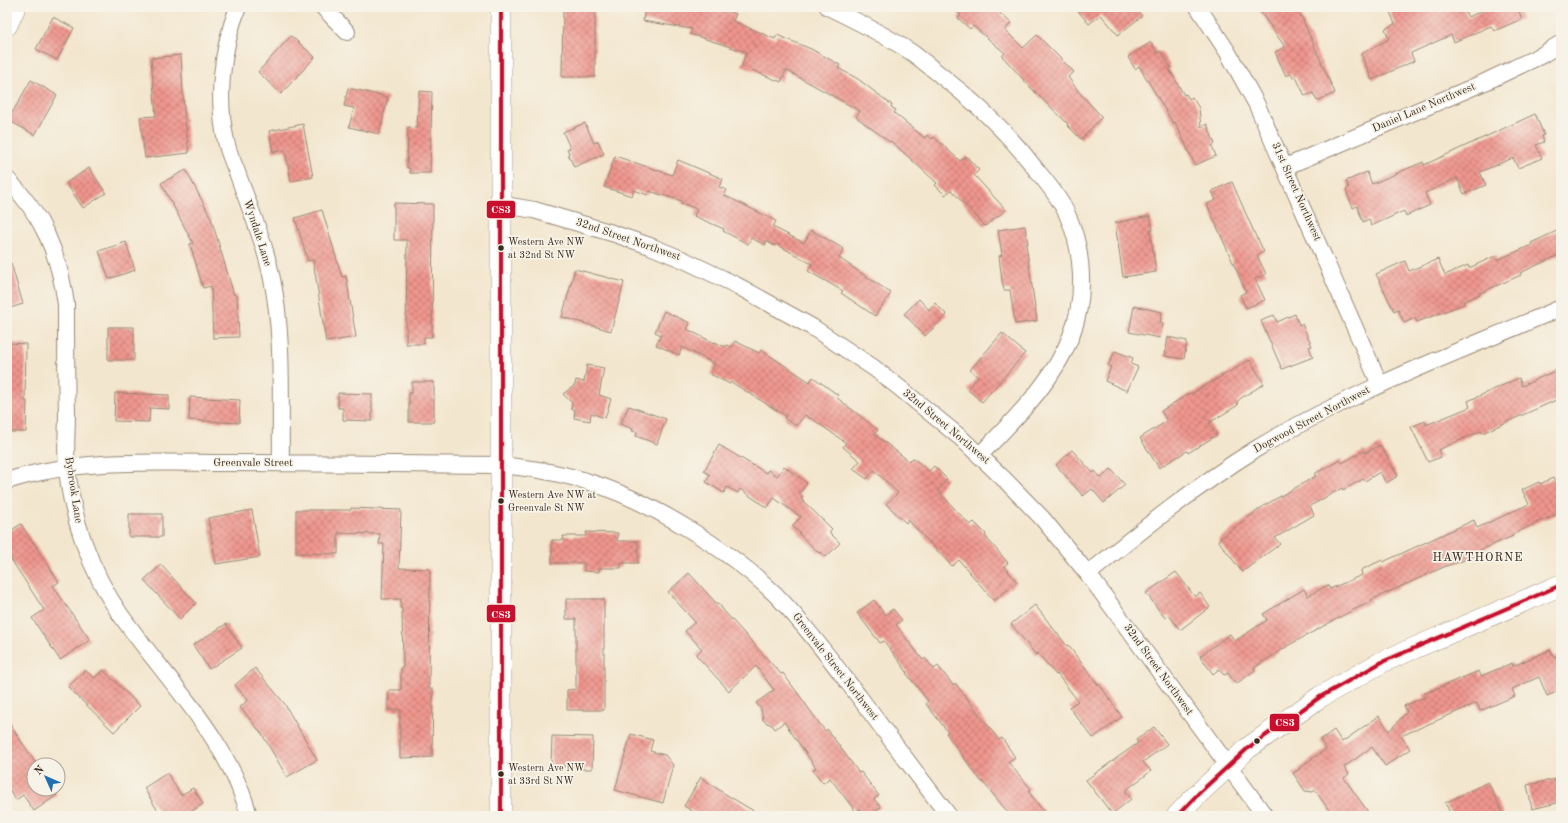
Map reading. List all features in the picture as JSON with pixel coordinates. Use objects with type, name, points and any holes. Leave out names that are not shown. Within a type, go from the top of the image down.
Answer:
[{"type":"street","points":[[7,25],[15,7]]},
{"type":"street","name":"Wyndale Lane","points":[[238,7],[229,37],[224,64],[221,96],[222,119],[226,142],[256,226],[272,279],[279,344],[281,463]]},
{"type":"street","points":[[323,7],[347,32]]},
{"type":"street","points":[[501,7],[501,816]]},
{"type":"street","points":[[828,7],[885,36],[912,53],[998,124],[1020,148],[1054,192],[1067,215],[1075,237],[1080,260],[1080,308],[1072,335],[1060,362],[1040,388],[980,455]]},
{"type":"street","name":"31st Street Northwest","points":[[1198,7],[1215,31],[1256,102],[1380,385]]},
{"type":"street","name":"Daniel Lane Northwest","points":[[1285,167],[1485,82],[1542,55],[1561,43]]},
{"type":"street","name":"Bybrook Lane","points":[[7,179],[23,196],[42,226],[55,253],[62,278],[66,304],[67,467],[77,522],[98,577],[119,613],[204,724],[225,756],[237,778],[250,816]]},
{"type":"street","name":"32nd Street Northwest","points":[[500,204],[534,210],[565,219],[650,246],[684,260],[812,326],[874,368],[961,438],[980,455],[1042,518],[1088,574],[1265,816]]},
{"type":"street","name":"Dogwood Street Northwest","points":[[1088,574],[1178,502],[1241,458],[1308,420],[1380,385],[1561,308]]},
{"type":"street","name":"Greenvale Street","points":[[7,481],[67,467],[136,463],[500,465]]},
{"type":"street","name":"Greenvale Street Northwest","points":[[500,465],[533,469],[573,477],[616,492],[687,528],[727,555],[753,575],[776,595],[826,653],[949,816]]},
{"type":"street","points":[[1177,816],[1248,748],[1285,720],[1320,697],[1390,659],[1561,585]]},
{"type":"building","points":[[563,7],[595,7],[595,77],[562,77]]},
{"type":"building","points":[[645,7],[714,7],[736,14],[733,21],[775,39],[777,35],[811,49],[840,65],[838,68],[858,79],[892,105],[891,107],[896,110],[894,113],[925,138],[927,135],[932,139],[934,137],[960,161],[966,156],[979,170],[974,175],[1006,210],[985,226],[951,190],[945,195],[935,185],[937,183],[891,141],[890,142],[856,117],[860,111],[786,70],[781,82],[742,66],[746,52],[690,34],[692,29],[643,21]]},
{"type":"building","points":[[950,7],[993,7],[1011,23],[1005,30],[1023,48],[1037,35],[1074,72],[1068,77],[1079,92],[1102,117],[1081,139],[1002,56],[1005,53],[973,26],[970,29],[958,18],[961,15]]},
{"type":"building","points":[[1075,7],[1135,7],[1142,16],[1118,35],[1101,15],[1089,24]]},
{"type":"building","points":[[1257,7],[1297,7],[1335,93],[1317,101],[1313,93],[1305,96],[1296,77],[1293,78],[1291,74],[1286,76],[1275,52],[1285,47]]},
{"type":"building","points":[[1388,7],[1463,7],[1468,17],[1491,7],[1517,7],[1522,19],[1494,31],[1491,26],[1454,42],[1451,35],[1411,53],[1414,61],[1372,80],[1361,54],[1389,39],[1385,29],[1395,24]]},
{"type":"building","points":[[53,17],[74,28],[57,60],[36,49]]},
{"type":"building","points":[[291,36],[315,57],[281,94],[258,72]]},
{"type":"building","points":[[1151,42],[1157,53],[1161,51],[1171,68],[1169,69],[1184,95],[1186,94],[1189,99],[1192,97],[1199,108],[1201,127],[1207,124],[1215,144],[1212,146],[1216,156],[1195,165],[1175,122],[1173,123],[1139,66],[1135,69],[1128,57]]},
{"type":"building","points":[[181,55],[184,111],[189,153],[145,158],[140,117],[156,116],[151,58]]},
{"type":"building","points":[[31,80],[57,95],[35,135],[8,120]]},
{"type":"building","points":[[348,88],[388,97],[379,134],[349,127],[354,108],[344,106]]},
{"type":"building","points":[[419,91],[432,92],[430,173],[410,173],[410,168],[407,168],[408,127],[417,128]]},
{"type":"building","points":[[1535,114],[1544,135],[1542,136],[1544,142],[1536,145],[1542,158],[1518,168],[1513,158],[1480,172],[1486,185],[1464,194],[1457,178],[1425,193],[1430,205],[1406,216],[1404,211],[1371,226],[1369,219],[1363,222],[1357,206],[1353,208],[1346,190],[1349,188],[1346,181],[1367,172],[1372,184],[1423,162],[1424,165]]},
{"type":"building","points":[[585,123],[594,143],[598,141],[604,154],[574,167],[568,154],[567,149],[570,148],[563,132]]},
{"type":"building","points":[[303,124],[313,177],[291,181],[285,150],[273,152],[269,131]]},
{"type":"building","points":[[615,156],[672,175],[678,160],[723,179],[719,187],[727,190],[724,195],[776,221],[773,227],[804,243],[811,230],[844,249],[839,258],[891,293],[875,316],[841,293],[843,291],[808,271],[812,264],[776,244],[775,246],[766,241],[765,245],[751,238],[748,244],[723,231],[724,229],[694,216],[697,209],[681,203],[682,201],[649,191],[648,195],[634,190],[632,196],[604,187]]},
{"type":"building","points":[[89,168],[106,193],[83,208],[66,183]]},
{"type":"building","points":[[186,170],[211,218],[234,295],[237,295],[239,337],[213,338],[211,286],[203,288],[190,244],[193,243],[161,183]]},
{"type":"building","points":[[1232,182],[1264,252],[1257,255],[1266,274],[1255,279],[1265,300],[1246,308],[1240,295],[1246,292],[1207,204],[1216,200],[1212,191]]},
{"type":"building","points":[[394,203],[433,204],[432,337],[424,337],[424,344],[406,344],[407,240],[394,240]]},
{"type":"building","points":[[322,210],[342,277],[346,276],[356,337],[326,342],[313,260],[308,261],[295,218]]},
{"type":"building","points":[[1150,216],[1153,230],[1150,231],[1156,272],[1123,277],[1115,223]]},
{"type":"building","points":[[1025,226],[1028,244],[1026,244],[1037,321],[1015,324],[1010,290],[1004,290],[1002,281],[999,256],[1002,255],[998,230]]},
{"type":"building","points":[[1561,229],[1561,254],[1520,273],[1521,275],[1480,293],[1463,302],[1464,304],[1417,322],[1415,318],[1404,323],[1398,309],[1394,311],[1376,274],[1405,261],[1409,271],[1438,259],[1445,275],[1468,265],[1469,268],[1495,256],[1497,260],[1532,245],[1531,243]]},
{"type":"building","points":[[126,242],[135,270],[109,279],[99,251]]},
{"type":"building","points":[[11,263],[23,304],[7,309],[7,264]]},
{"type":"building","points":[[575,269],[624,282],[611,331],[562,317]]},
{"type":"building","points":[[919,299],[929,310],[935,303],[947,315],[925,336],[904,314]]},
{"type":"building","points":[[1134,306],[1162,312],[1160,323],[1163,323],[1160,338],[1129,332]]},
{"type":"building","points":[[664,311],[690,323],[687,329],[714,343],[715,342],[725,347],[727,345],[732,347],[735,341],[759,353],[761,350],[810,382],[813,377],[838,395],[836,397],[878,430],[874,434],[909,461],[913,458],[929,471],[934,466],[947,479],[938,491],[970,525],[974,522],[986,534],[985,536],[1008,563],[1004,566],[1017,582],[994,601],[959,560],[952,566],[908,520],[906,523],[886,504],[898,493],[874,470],[867,479],[853,469],[860,461],[843,447],[846,443],[805,415],[796,426],[784,418],[786,416],[731,382],[730,384],[710,374],[715,364],[682,347],[679,355],[656,345],[661,335],[655,332]]},
{"type":"building","points":[[1295,314],[1299,325],[1302,324],[1312,346],[1309,347],[1313,357],[1282,369],[1261,321],[1274,315],[1277,322]]},
{"type":"building","points":[[108,327],[134,327],[134,360],[108,360]]},
{"type":"building","points":[[1002,333],[1025,353],[982,402],[967,389],[978,377],[970,370]]},
{"type":"building","points":[[1168,337],[1187,341],[1184,359],[1165,356]]},
{"type":"building","points":[[7,343],[26,344],[26,432],[7,432]]},
{"type":"building","points":[[1115,351],[1133,358],[1131,364],[1138,367],[1127,391],[1105,381],[1111,367],[1108,366]]},
{"type":"building","points":[[1250,360],[1264,384],[1241,398],[1237,402],[1238,405],[1209,423],[1217,435],[1188,453],[1187,451],[1159,468],[1140,438],[1167,421],[1161,411]]},
{"type":"building","points":[[587,365],[604,368],[599,395],[611,399],[605,418],[591,413],[590,421],[574,418],[575,410],[571,409],[572,403],[563,394],[575,385],[576,380],[584,382]]},
{"type":"building","points":[[1561,368],[1561,398],[1482,433],[1481,431],[1438,450],[1441,457],[1428,462],[1411,427],[1425,421],[1426,425],[1470,407],[1468,401],[1519,378],[1522,386]]},
{"type":"building","points":[[412,382],[434,382],[434,422],[409,422],[409,393],[412,393]]},
{"type":"building","points":[[115,393],[169,395],[169,409],[150,408],[149,422],[114,421]]},
{"type":"building","points":[[338,393],[372,394],[372,421],[343,420],[343,408],[338,408]]},
{"type":"building","points":[[190,397],[240,400],[239,423],[189,420]]},
{"type":"building","points":[[629,406],[666,419],[657,444],[636,436],[637,432],[632,431],[633,429],[620,424]]},
{"type":"building","points":[[719,445],[766,473],[768,470],[777,476],[784,466],[807,483],[799,494],[803,497],[801,499],[832,529],[829,532],[840,543],[826,557],[820,552],[819,553],[792,526],[801,517],[774,498],[767,508],[740,489],[738,493],[727,487],[724,493],[706,482],[710,475],[704,471]]},
{"type":"building","points":[[1380,445],[1398,476],[1386,483],[1380,472],[1365,481],[1363,479],[1343,490],[1342,488],[1310,506],[1314,515],[1275,538],[1280,544],[1242,572],[1218,540],[1265,505],[1316,476],[1314,474],[1340,460],[1342,463],[1364,451],[1365,453]]},
{"type":"building","points":[[1072,450],[1093,473],[1095,471],[1101,478],[1111,469],[1125,485],[1104,503],[1092,489],[1083,496],[1056,465]]},
{"type":"building","points":[[1553,478],[1561,496],[1561,513],[1538,522],[1512,535],[1513,536],[1476,552],[1477,554],[1462,561],[1446,566],[1371,600],[1371,602],[1353,610],[1289,645],[1254,668],[1255,670],[1236,684],[1228,673],[1224,675],[1219,669],[1213,674],[1200,656],[1230,634],[1235,641],[1267,620],[1263,614],[1304,589],[1308,596],[1328,585],[1330,589],[1362,575],[1361,570],[1382,560],[1383,562],[1474,520],[1477,528],[1529,504],[1522,490],[1539,482],[1540,484]]},
{"type":"building","points":[[351,508],[401,510],[399,568],[430,569],[429,689],[433,689],[432,757],[400,758],[400,710],[388,710],[389,690],[401,690],[401,667],[403,667],[402,608],[400,608],[401,599],[382,599],[384,544],[379,544],[380,534],[338,533],[338,554],[296,553],[296,510],[351,510]]},
{"type":"building","points":[[252,510],[260,557],[216,564],[208,518]]},
{"type":"building","points":[[129,514],[162,514],[162,537],[129,537]]},
{"type":"building","points":[[21,524],[59,582],[53,586],[90,640],[60,660],[32,618],[44,610],[7,553],[7,533]]},
{"type":"building","points":[[586,532],[618,533],[617,541],[638,541],[638,563],[621,563],[621,568],[599,568],[599,572],[584,571],[584,563],[552,563],[552,540],[564,540],[563,536],[586,536]]},
{"type":"building","points":[[161,565],[196,603],[180,619],[144,580]]},
{"type":"building","points":[[1176,572],[1195,597],[1200,593],[1210,607],[1180,630],[1169,615],[1165,618],[1146,593]]},
{"type":"building","points":[[689,573],[716,603],[719,604],[781,674],[783,673],[825,731],[827,729],[859,773],[861,772],[879,796],[874,799],[881,807],[869,816],[865,816],[860,809],[856,812],[830,778],[823,783],[813,770],[816,768],[784,722],[775,729],[772,725],[763,720],[761,709],[756,703],[774,690],[756,666],[729,691],[696,655],[702,649],[685,631],[695,622],[668,592]]},
{"type":"building","points":[[566,599],[604,599],[604,710],[567,710],[567,690],[576,689],[576,619],[566,619]]},
{"type":"building","points":[[874,600],[885,615],[893,609],[902,620],[896,625],[923,660],[925,658],[934,669],[938,666],[953,685],[955,683],[999,740],[1002,738],[1015,757],[1008,762],[1031,789],[1028,791],[1047,816],[1011,816],[981,781],[946,733],[948,732],[926,704],[928,701],[906,673],[907,672],[884,641],[880,643],[857,613]]},
{"type":"building","points":[[1035,605],[1098,685],[1099,684],[1122,717],[1093,738],[1069,707],[1078,701],[1057,674],[1056,675],[1038,653],[1036,655],[1011,624]]},
{"type":"building","points":[[226,624],[242,648],[209,669],[193,645]]},
{"type":"building","points":[[1550,650],[1554,657],[1561,654],[1561,690],[1547,696],[1539,677],[1512,689],[1515,696],[1480,711],[1477,703],[1401,736],[1410,749],[1385,766],[1372,747],[1344,767],[1349,774],[1344,778],[1371,816],[1333,816],[1315,790],[1313,792],[1305,791],[1293,773],[1326,749],[1320,740],[1334,730],[1342,742],[1379,716],[1389,731],[1407,712],[1404,706],[1425,697],[1423,694],[1479,671],[1481,676],[1512,663],[1513,666]]},
{"type":"building","points":[[255,668],[284,703],[317,760],[287,777],[262,734],[240,707],[248,700],[235,685]]},
{"type":"building","points":[[85,670],[94,678],[103,670],[140,706],[114,732],[68,687]]},
{"type":"building","points":[[7,720],[32,757],[26,757],[26,797],[54,797],[34,811],[23,795],[16,800],[7,786]]},
{"type":"building","points":[[1154,727],[1167,744],[1143,762],[1151,771],[1125,791],[1131,799],[1112,814],[1086,780],[1138,743],[1136,740]]},
{"type":"building","points":[[631,734],[653,740],[650,751],[665,755],[673,765],[663,803],[615,790]]},
{"type":"building","points":[[552,736],[593,737],[592,769],[551,766]]},
{"type":"building","points":[[167,773],[181,795],[193,788],[203,804],[184,816],[161,816],[144,788]]},
{"type":"building","points":[[701,777],[722,792],[762,816],[700,816],[684,806]]},
{"type":"building","points":[[1561,778],[1561,802],[1532,809],[1527,785]]},
{"type":"building","points":[[1488,782],[1504,816],[1452,816],[1445,803]]},
{"type":"transit line","name":"C83","points":[[501,7],[501,816]]},
{"type":"transit line","name":"C83","points":[[1177,816],[1199,793],[1248,748],[1320,697],[1382,662],[1561,585]]},
{"type":"place","name":"Western Ave NW at 32nd St NW","points":[[501,248]]},
{"type":"place","name":"Western Ave NW at Greenvale St NW","points":[[501,501]]},
{"type":"place","name":"Western Ave NW at 33rd St NW","points":[[501,774]]},
{"type":"district","name":"HAWTHORNE","points":[[1478,558]]}]
